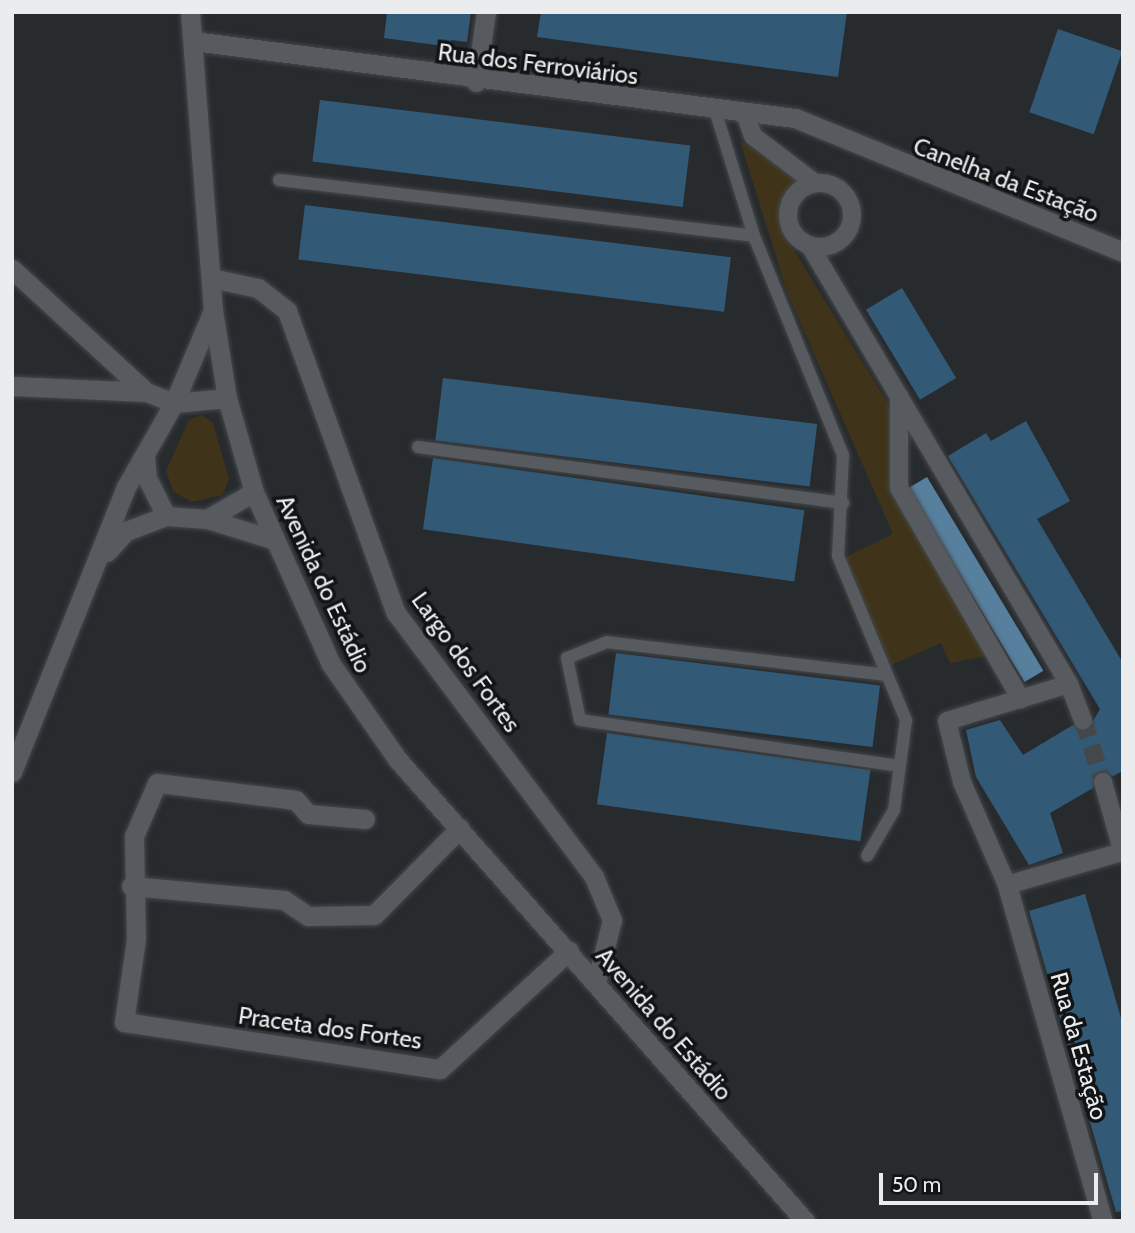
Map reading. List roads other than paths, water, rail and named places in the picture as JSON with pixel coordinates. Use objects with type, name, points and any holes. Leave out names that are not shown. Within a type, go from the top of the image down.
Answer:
[{"type":"street","name":"Avenida do Estádio","points":[[190,12],[213,310],[227,398],[254,492],[320,642],[359,711],[805,1221]]},
{"type":"street","points":[[476,82],[486,12]]},
{"type":"street","name":"Rua dos Ferroviários","points":[[193,41],[476,82],[795,118],[872,152]]},
{"type":"street","points":[[746,114],[753,135],[815,183],[844,192],[852,212],[840,240],[810,246]]},
{"type":"street","name":"Canelha da Estação","points":[[872,152],[1123,252]]},
{"type":"street","points":[[815,183],[796,193],[787,212],[793,233],[810,246],[900,393],[1069,684],[1083,720]]},
{"type":"street","points":[[12,269],[146,392]]},
{"type":"street","name":"Largo dos Fortes","points":[[211,278],[258,288],[287,311],[396,613],[594,877],[612,920],[596,983]]},
{"type":"street","points":[[12,772],[99,561],[126,487],[174,403],[213,310]]},
{"type":"street","points":[[12,386],[146,392],[174,403],[227,398]]},
{"type":"street","points":[[900,393],[899,488],[1021,699]]},
{"type":"street","points":[[145,456],[147,478],[166,516]]},
{"type":"street","points":[[207,519],[254,492]]},
{"type":"street","points":[[99,561],[126,531],[166,516],[207,519],[275,540]]},
{"type":"street","points":[[1069,684],[947,721],[962,782],[1007,885],[1123,853],[1103,782]]},
{"type":"street","points":[[365,819],[308,814],[296,800],[157,783],[134,836],[131,886],[284,900],[308,916],[374,915],[460,828]]},
{"type":"street","name":"Rua da Estação","points":[[1007,885],[1103,1221]]},
{"type":"street","name":"Praceta dos Fortes","points":[[131,886],[136,939],[124,1022],[440,1069],[569,951]]},
{"type":"lane","points":[[715,110],[754,236],[843,455],[843,503],[838,556],[906,720],[894,810],[867,856]]},
{"type":"lane","points":[[279,180],[754,236]]},
{"type":"lane","points":[[418,447],[843,503]]},
{"type":"lane","points":[[887,675],[607,642],[567,658],[580,719],[900,766]]},
{"type":"water","points":[[927,477],[1043,671],[1025,682],[908,488]]},
{"type":"tunnel","points":[[1083,720],[1103,782]]}]
